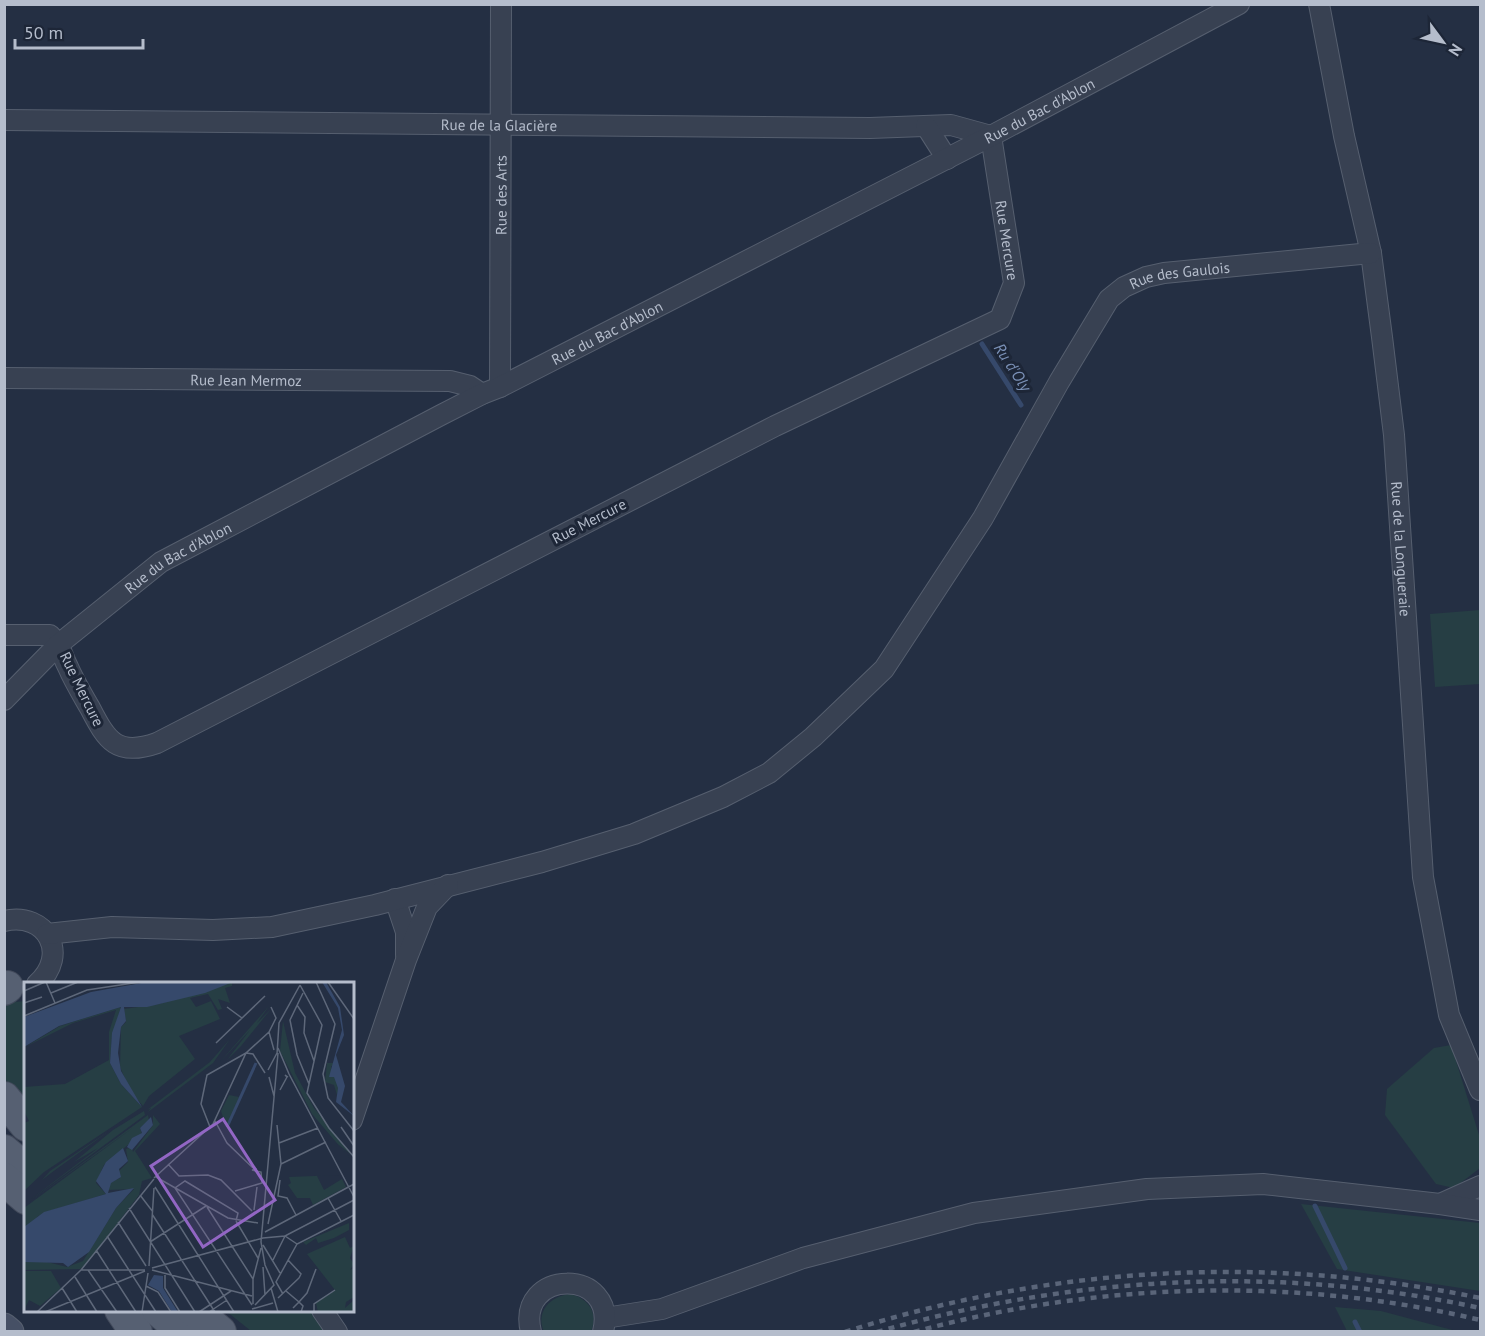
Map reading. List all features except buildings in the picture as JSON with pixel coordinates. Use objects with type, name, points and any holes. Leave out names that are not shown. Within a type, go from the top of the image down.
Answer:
[{"type":"main road","points":[[4,1098],[24,1123]]},
{"type":"main road","points":[[4,1151],[24,1168]]},
{"type":"main road","points":[[4,1179],[24,1196]]},
{"type":"main road","points":[[122,1312],[136,1332]]},
{"type":"main road","points":[[159,1312],[184,1332]]},
{"type":"main road","points":[[194,1312],[220,1332]]},
{"type":"main road","points":[[4,1327],[10,1332]]},
{"type":"street","name":"Rue des Arts","points":[[491,390],[501,124],[501,4]]},
{"type":"street","name":"Rue du Bac d'Ablon","points":[[4,700],[59,644],[161,562],[491,390],[947,159],[1239,4]]},
{"type":"street","name":"Rue de la Longueraie","points":[[1319,4],[1344,136],[1371,253],[1394,435],[1423,877],[1449,1015],[1480,1090]]},
{"type":"street","name":"Rue de la Glacière","points":[[4,120],[858,128],[951,125],[991,136]]},
{"type":"street","points":[[926,126],[947,159]]},
{"type":"street","name":"Rue Mercure","points":[[59,644],[67,665],[103,733],[117,745],[141,748],[167,737],[775,426],[1000,319],[1014,283],[991,136]]},
{"type":"street","name":"Rue des Gaulois","points":[[47,934],[112,927],[213,930],[272,927],[542,862],[634,834],[723,797],[769,773],[884,669],[983,518],[1049,398],[1109,299],[1124,287],[1146,277],[1164,273],[1371,253]]},
{"type":"street","name":"Rue Jean Mermoz","points":[[4,378],[450,381],[491,390]]},
{"type":"street","points":[[4,635],[50,635],[59,644]]},
{"type":"street","points":[[354,1114],[406,960],[427,907],[448,885]]},
{"type":"street","points":[[394,899],[406,932],[406,960]]},
{"type":"street","points":[[4,921],[14,919],[32,922],[42,928],[53,947],[52,960],[27,982]]},
{"type":"street","points":[[528,1329],[534,1301],[551,1286],[563,1282],[575,1283],[594,1293],[603,1309],[604,1324],[662,1309],[803,1258],[974,1213],[1147,1189],[1263,1184],[1480,1210]]},
{"type":"street","points":[[1440,1204],[1480,1186]]},
{"type":"street","points":[[323,1312],[337,1332]]},
{"type":"green space","points":[[1480,610],[1480,684],[1435,687],[1430,614]]},
{"type":"green space","points":[[24,1001],[24,1111],[5,1084],[4,1003]]},
{"type":"green space","points":[[1451,1045],[1480,1138],[1480,1168],[1454,1188],[1436,1184],[1385,1115],[1387,1089],[1434,1048]]},
{"type":"green space","points":[[1301,1204],[1480,1223],[1480,1291],[1337,1269]]},
{"type":"green space","points":[[570,1294],[582,1299],[593,1312],[591,1331],[544,1332],[541,1318],[546,1306],[556,1298]]},
{"type":"green space","points":[[1335,1307],[1381,1311],[1456,1331],[1347,1331]]},
{"type":"green space","points":[[227,1312],[313,1312],[324,1331],[251,1331]]},
{"type":"waterway","name":"Ru d'Oly","points":[[982,344],[1021,405]]},
{"type":"waterway","name":"Ru d'Oly","points":[[1315,1206],[1345,1268]]},
{"type":"waterway","name":"Ru d'Oly","points":[[1355,1322],[1360,1332]]},
{"type":"railway","points":[[845,1332],[923,1310],[1001,1293],[1081,1281],[1161,1274],[1241,1272],[1321,1275],[1401,1284],[1480,1298]]},
{"type":"railway","points":[[877,1332],[951,1313],[1026,1298],[1101,1288],[1177,1282],[1253,1281],[1329,1285],[1405,1294],[1480,1308]]},
{"type":"railway","points":[[914,1332],[983,1315],[1054,1303],[1125,1295],[1196,1291],[1268,1291],[1339,1296],[1410,1306],[1480,1320]]}]
